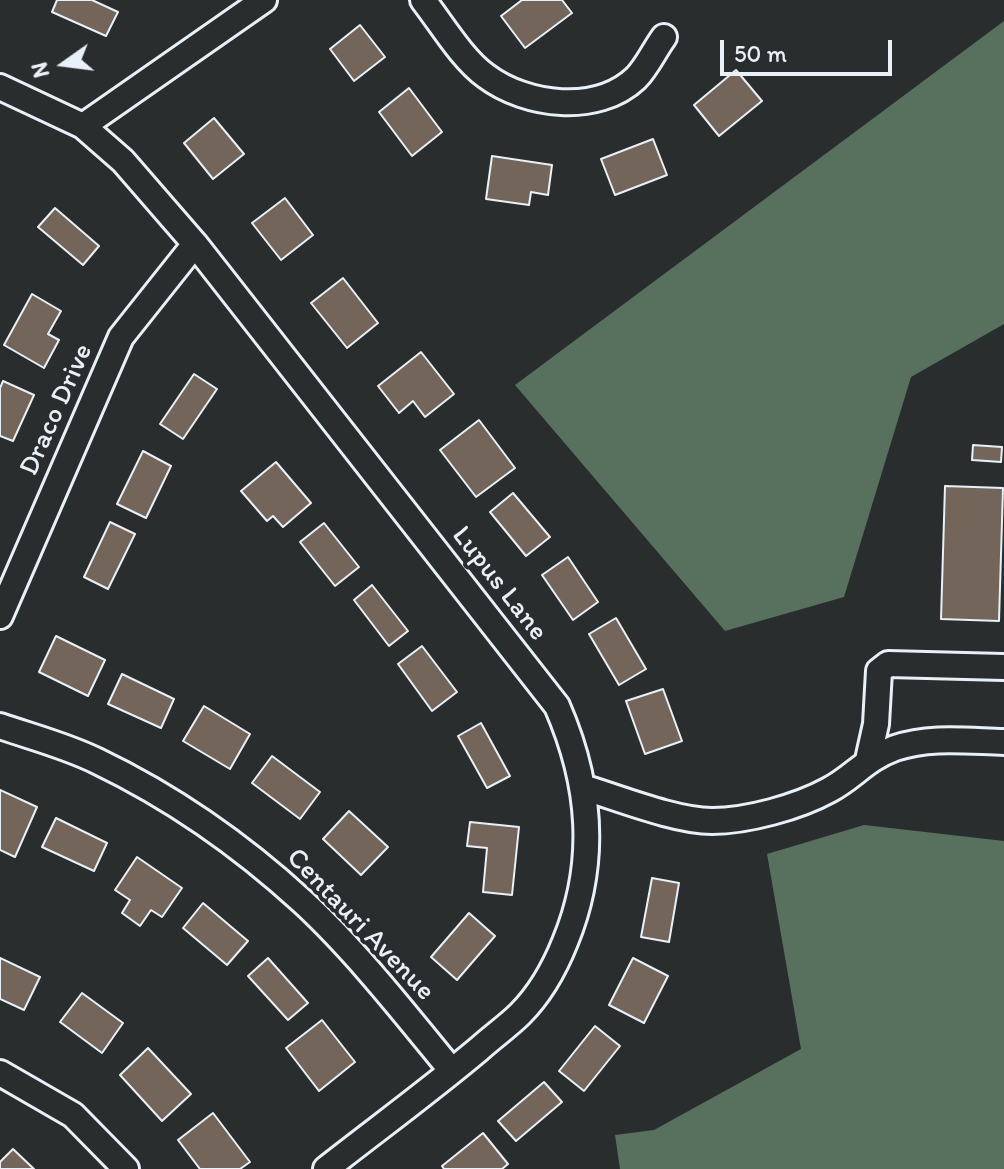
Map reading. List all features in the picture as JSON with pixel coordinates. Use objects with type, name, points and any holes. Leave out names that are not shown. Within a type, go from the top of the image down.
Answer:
[{"type":"street","points":[[83,126],[264,0]]},
{"type":"street","points":[[423,0],[485,76],[528,98],[579,103],[615,91],[637,77],[664,37]]},
{"type":"street","name":"Lupus Lane","points":[[0,87],[83,126],[123,161],[195,244],[557,706],[577,759],[588,843],[586,872],[580,899],[547,979],[522,1013],[326,1169]]},
{"type":"street","name":"Draco Drive","points":[[0,616],[121,337],[195,244]]},
{"type":"street","points":[[868,760],[876,724],[879,671],[888,664],[1004,667]]},
{"type":"street","name":"Centauri Avenue","points":[[0,726],[94,759],[168,800],[238,847],[304,902],[362,964],[452,1071]]},
{"type":"street","points":[[582,787],[685,818],[736,820],[829,790],[868,760],[897,748],[929,740],[1004,742]]},
{"type":"street","points":[[0,1073],[73,1115],[126,1169]]},
{"type":"green space","points":[[1004,21],[1004,324],[911,377],[844,597],[725,631],[515,385]]},
{"type":"green space","points":[[864,825],[1004,841],[1004,1169],[620,1169],[615,1135],[654,1130],[801,1049],[767,854]]},
{"type":"building","points":[[57,0],[92,0],[118,12],[106,36],[52,12]]},
{"type":"building","points":[[522,0],[562,0],[572,13],[525,48],[501,16]]},
{"type":"building","points":[[360,25],[385,57],[354,81],[330,49]]},
{"type":"building","points":[[736,70],[762,101],[719,136],[694,105]]},
{"type":"building","points":[[409,88],[442,132],[412,156],[379,112]]},
{"type":"building","points":[[214,118],[244,154],[213,179],[184,143]]},
{"type":"building","points":[[653,139],[667,175],[615,195],[601,159]]},
{"type":"building","points":[[492,156],[552,165],[548,195],[531,192],[529,205],[486,199]]},
{"type":"building","points":[[285,198],[313,235],[281,260],[252,223]]},
{"type":"building","points":[[55,208],[99,246],[83,265],[38,227]]},
{"type":"building","points":[[343,278],[378,323],[347,348],[311,303]]},
{"type":"building","points":[[32,294],[61,311],[48,334],[59,340],[44,368],[4,345]]},
{"type":"building","points":[[421,352],[454,394],[425,417],[413,401],[399,413],[378,386]]},
{"type":"building","points":[[194,374],[217,389],[183,439],[160,424]]},
{"type":"building","points":[[3,381],[34,395],[13,441],[0,436],[0,388]]},
{"type":"building","points":[[479,420],[515,468],[476,497],[440,450]]},
{"type":"building","points":[[973,445],[1002,447],[1001,462],[972,460]]},
{"type":"building","points":[[143,451],[171,466],[146,518],[117,504]]},
{"type":"building","points":[[276,462],[311,503],[283,527],[273,516],[267,521],[241,491]]},
{"type":"building","points":[[945,486],[1003,488],[999,621],[941,619]]},
{"type":"building","points":[[513,493],[550,537],[526,556],[490,512]]},
{"type":"building","points":[[110,522],[135,534],[108,589],[84,577]]},
{"type":"building","points":[[324,523],[359,567],[335,586],[300,542]]},
{"type":"building","points":[[568,557],[598,602],[573,620],[542,575]]},
{"type":"building","points":[[372,585],[408,631],[389,646],[354,600]]},
{"type":"building","points":[[616,618],[646,669],[619,685],[589,634]]},
{"type":"building","points":[[56,636],[105,660],[88,696],[39,672]]},
{"type":"building","points":[[422,646],[457,692],[432,711],[398,664]]},
{"type":"building","points":[[122,674],[174,699],[161,728],[108,704]]},
{"type":"building","points":[[663,689],[682,741],[645,754],[626,701]]},
{"type":"building","points":[[204,706],[250,734],[230,769],[183,741]]},
{"type":"building","points":[[481,723],[510,776],[487,788],[458,736]]},
{"type":"building","points":[[272,756],[320,792],[300,819],[252,783]]},
{"type":"building","points":[[0,790],[37,807],[15,857],[0,850]]},
{"type":"building","points":[[349,811],[388,847],[361,875],[323,839]]},
{"type":"building","points":[[56,818],[107,843],[94,871],[42,847]]},
{"type":"building","points":[[470,822],[519,827],[512,895],[483,892],[487,848],[467,846]]},
{"type":"building","points":[[137,857],[182,888],[162,917],[151,910],[140,926],[122,913],[130,900],[115,890]]},
{"type":"building","points":[[652,878],[679,883],[669,942],[641,937]]},
{"type":"building","points":[[203,903],[248,941],[227,965],[183,928]]},
{"type":"building","points":[[469,913],[495,936],[457,980],[431,957]]},
{"type":"building","points":[[0,958],[40,977],[24,1010],[0,999]]},
{"type":"building","points":[[268,958],[308,1003],[288,1020],[248,976]]},
{"type":"building","points":[[633,958],[668,976],[644,1023],[609,1005]]},
{"type":"building","points":[[82,993],[123,1023],[102,1053],[60,1022]]},
{"type":"building","points":[[322,1020],[355,1062],[319,1091],[286,1048]]},
{"type":"building","points":[[595,1026],[620,1046],[584,1091],[559,1071]]},
{"type":"building","points":[[148,1048],[191,1094],[162,1121],[120,1075]]},
{"type":"building","points":[[544,1082],[562,1102],[516,1141],[498,1121]]},
{"type":"building","points":[[213,1113],[250,1162],[240,1169],[200,1169],[178,1140]]},
{"type":"building","points":[[483,1133],[508,1164],[502,1169],[444,1169],[442,1166]]},
{"type":"building","points":[[13,1149],[34,1169],[0,1169],[0,1162]]}]
